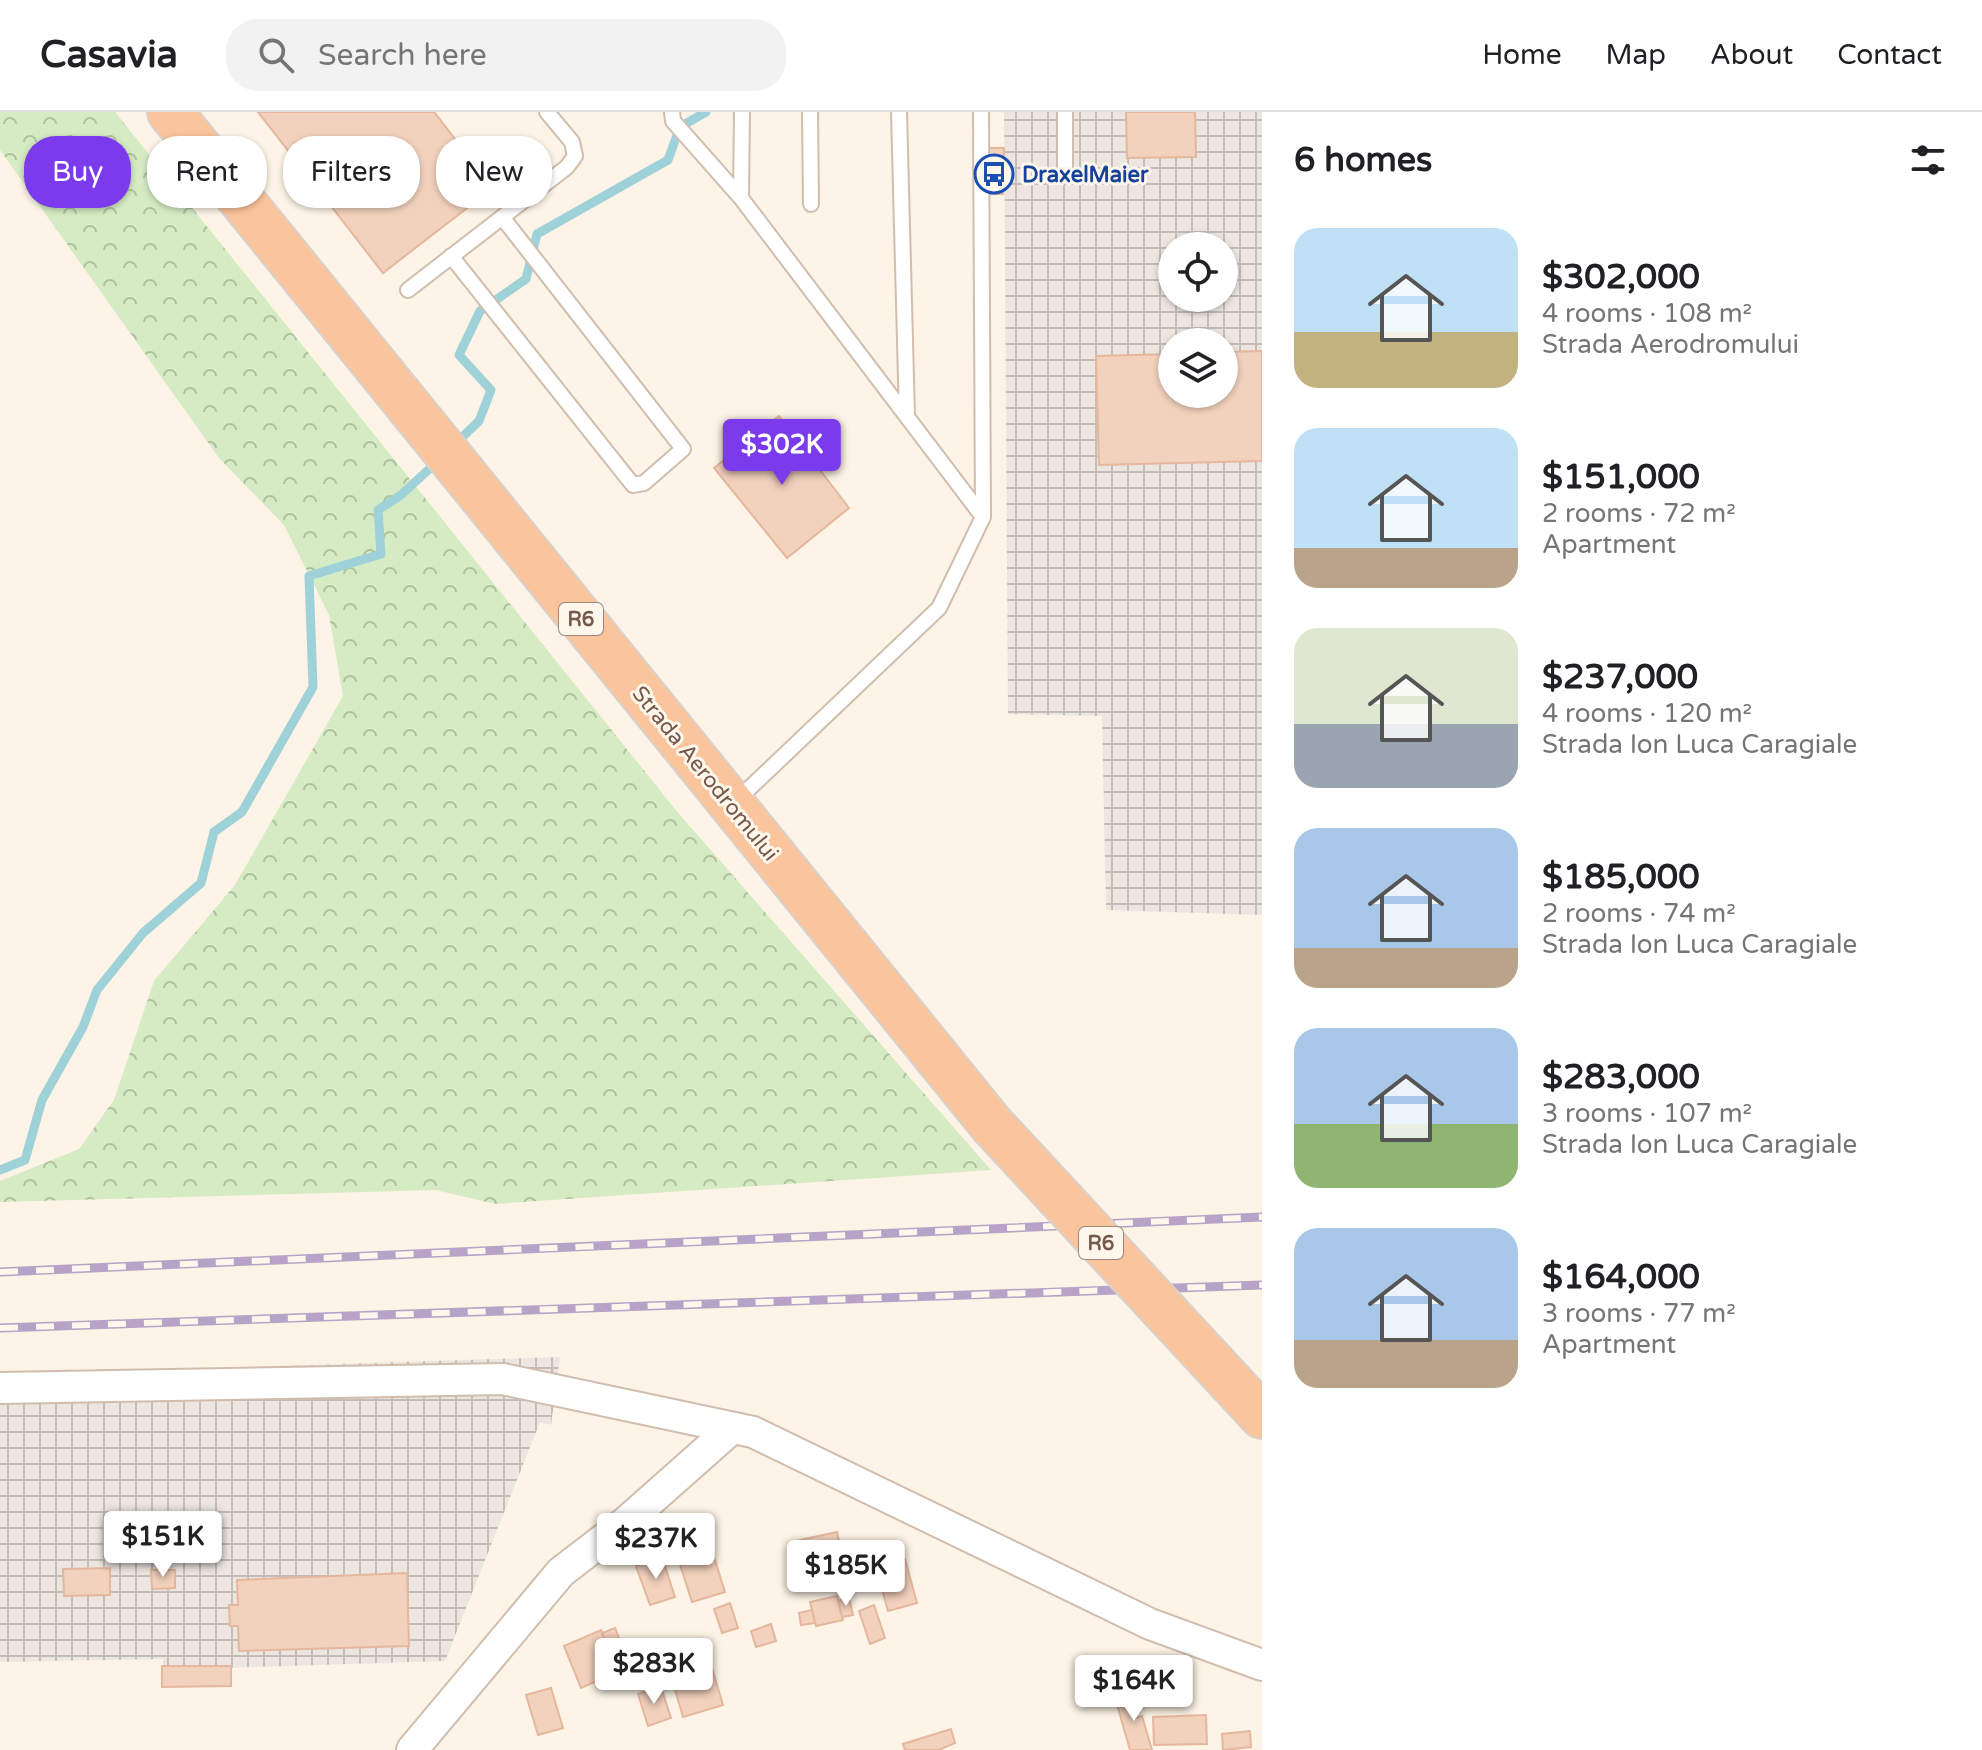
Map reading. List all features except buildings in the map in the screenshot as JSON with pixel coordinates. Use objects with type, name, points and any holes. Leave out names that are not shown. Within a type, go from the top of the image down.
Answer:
[{"type":"highway","name":"Strada Aerodromului","points":[[170,112],[992,1125],[1262,1416]]},
{"type":"street","points":[[0,1388],[503,1379],[753,1432],[1150,1624],[1262,1665]]},
{"type":"street","points":[[412,1750],[561,1572],[625,1523],[731,1429]]},
{"type":"lane","points":[[408,290],[575,156],[572,142],[547,112]]},
{"type":"lane","points":[[672,112],[673,121],[741,198],[983,517]]},
{"type":"lane","points":[[741,198],[742,112]]},
{"type":"lane","points":[[810,112],[811,204]]},
{"type":"lane","points":[[899,112],[907,417]]},
{"type":"lane","points":[[732,805],[939,608],[983,517],[981,112]]},
{"type":"lane","points":[[1065,112],[1065,169]]},
{"type":"lane","points":[[451,256],[633,485],[654,474],[683,449],[502,217]]},
{"type":"shaded area","points":[[1004,112],[1262,112],[1262,915],[1106,910],[1102,716],[1008,714]]},
{"type":"shaded area","points":[[560,1357],[551,1425],[540,1422],[445,1661],[163,1670],[163,1659],[0,1662],[0,1375]]},
{"type":"green space","points":[[0,112],[115,112],[147,152],[147,208],[192,208],[679,814],[991,1170],[495,1204],[436,1190],[0,1202],[0,1181],[79,1149],[114,1100],[154,981],[235,885],[343,696],[329,615],[284,525],[219,458],[41,208],[131,208],[131,136],[24,136],[24,184],[0,150]]},
{"type":"waterway","points":[[455,444],[479,421],[491,390],[459,355],[480,311],[526,279],[537,234],[668,160],[680,127],[706,112]]},
{"type":"waterway","points":[[0,1170],[25,1160],[42,1100],[83,1027],[97,990],[143,933],[201,883],[214,832],[242,812],[313,687],[309,576],[381,554],[378,510],[401,495],[439,460]]},
{"type":"railway","points":[[0,1272],[1262,1217]]},
{"type":"railway","points":[[0,1328],[1262,1285]]},
{"type":"place","name":"DraxelMaier","points":[[994,174]]}]
